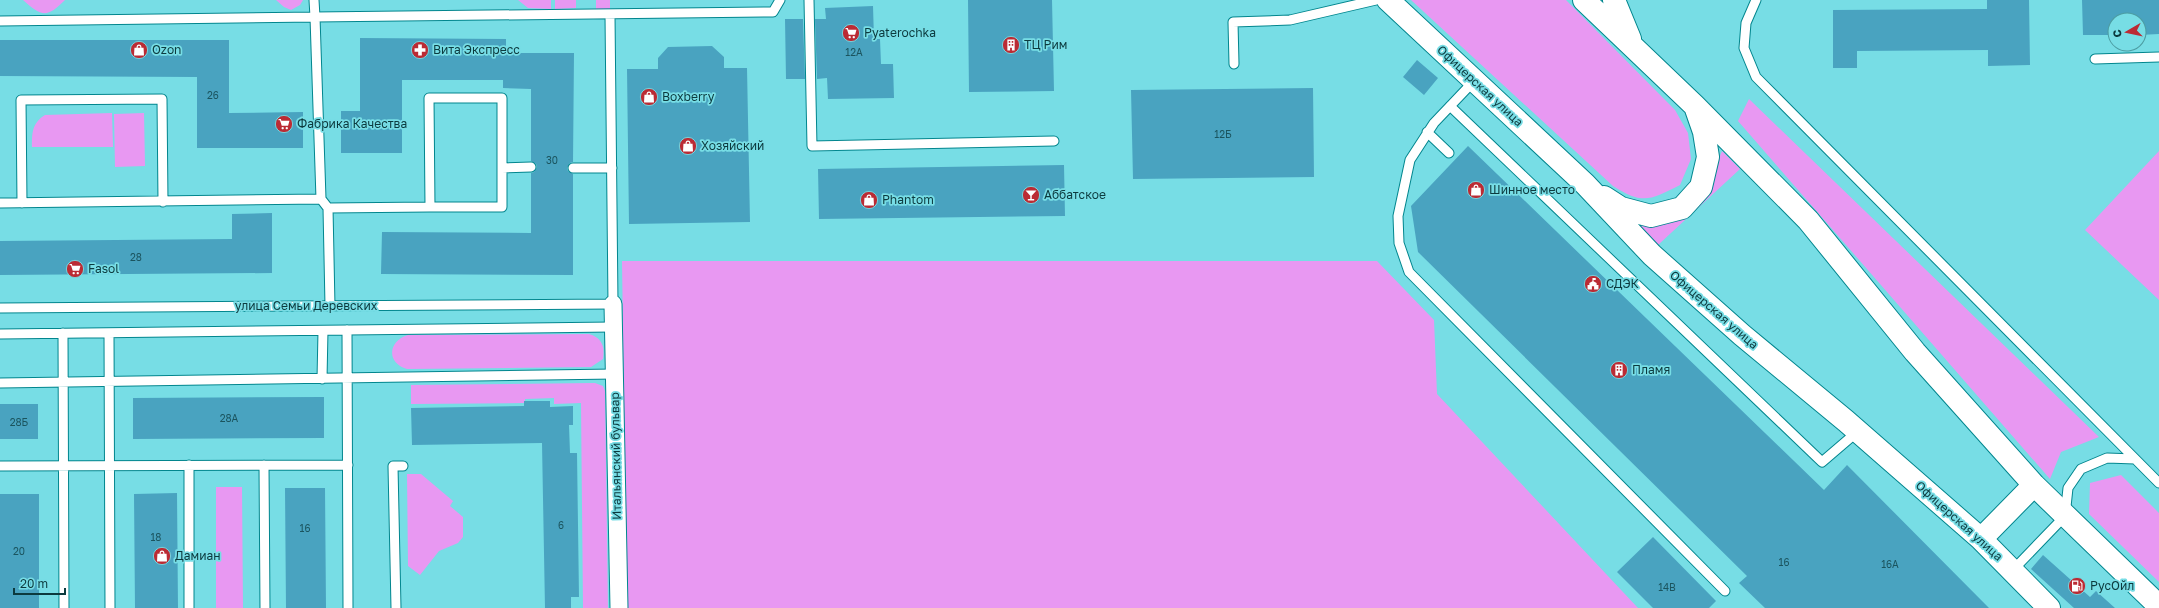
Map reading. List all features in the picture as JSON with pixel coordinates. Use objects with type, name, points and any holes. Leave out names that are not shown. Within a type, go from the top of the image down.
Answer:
[{"type":"main road","name":"Офицерская улица","points":[[1388,0],[1585,184],[1652,255],[1742,335],[1981,539],[2013,570],[2042,606]]},
{"type":"main road","points":[[1584,0],[1695,106],[1808,220],[1915,352],[2034,485],[2159,606]]},
{"type":"main road","points":[[1614,0],[1633,48]]},
{"type":"main road","points":[[1585,184],[1621,208],[1651,216],[1682,208],[1701,187],[1708,157],[1704,132],[1695,106]]},
{"type":"main road","points":[[1981,539],[2034,485]]},
{"type":"street","name":"Итальянский бульвар","points":[[613,304],[619,608]]},
{"type":"lane","points":[[314,0],[321,199],[328,208],[330,306]]},
{"type":"lane","points":[[0,21],[773,12],[780,0]]},
{"type":"lane","points":[[809,0],[812,146],[1054,141]]},
{"type":"lane","points":[[1234,64],[1233,22],[1290,20],[1376,0]]},
{"type":"lane","points":[[1756,0],[1746,23],[1744,48],[1756,77],[2159,483]]},
{"type":"lane","points":[[610,15],[613,304]]},
{"type":"lane","points":[[2095,59],[2159,57]]},
{"type":"lane","points":[[1474,80],[1427,132],[1410,160],[1398,216],[1400,243],[1410,272],[1725,591]]},
{"type":"lane","points":[[328,208],[502,207],[502,98],[429,98],[430,207]]},
{"type":"lane","points":[[22,203],[21,100],[123,99],[162,99],[163,202]]},
{"type":"lane","points":[[1450,106],[1822,462],[1857,432]]},
{"type":"lane","points":[[1427,132],[1449,153]]},
{"type":"lane","points":[[502,168],[531,167]]},
{"type":"lane","points":[[573,168],[612,168]]},
{"type":"lane","points":[[0,203],[321,199]]},
{"type":"lane","name":"улица Семьи Деревских","points":[[0,308],[613,304]]},
{"type":"lane","points":[[0,334],[614,327]]},
{"type":"lane","points":[[347,330],[348,608]]},
{"type":"lane","points":[[322,379],[323,331]]},
{"type":"lane","points":[[63,333],[64,608]]},
{"type":"lane","points":[[109,333],[110,608]]},
{"type":"lane","points":[[0,383],[615,374]]},
{"type":"lane","points":[[2013,570],[2065,516],[2068,488],[2081,469],[2107,458],[2135,460]]},
{"type":"lane","points":[[264,465],[265,608]]},
{"type":"lane","points":[[0,466],[348,465]]},
{"type":"lane","points":[[189,466],[189,608]]},
{"type":"lane","points":[[396,608],[393,466],[403,466]]},
{"type":"shaded area","points":[[23,0],[65,0],[54,10],[44,13],[35,10]]},
{"type":"shaded area","points":[[276,0],[303,0],[300,5],[291,10],[284,7]]},
{"type":"shaded area","points":[[518,0],[551,0],[551,9],[528,8]]},
{"type":"shaded area","points":[[555,0],[576,0],[576,8],[555,9]]},
{"type":"shaded area","points":[[596,0],[610,0],[610,9],[596,9]]},
{"type":"shaded area","points":[[1411,0],[1566,0],[1675,110],[1688,133],[1691,159],[1680,185],[1654,197],[1646,198],[1632,196],[1613,186]]},
{"type":"shaded area","points":[[1749,99],[2099,437],[2061,452],[2050,479],[1738,121]]},
{"type":"shaded area","points":[[112,113],[113,147],[32,147],[32,137],[35,125],[37,121],[45,115]]},
{"type":"shaded area","points":[[144,113],[145,166],[115,167],[114,114]]},
{"type":"shaded area","points":[[1722,151],[1740,169],[1658,245],[1635,223],[1657,220],[1713,174]]},
{"type":"shaded area","points":[[2159,151],[2159,300],[2085,230]]},
{"type":"shaded area","points":[[622,261],[1377,261],[1434,320],[1437,394],[1638,608],[627,608]]},
{"type":"shaded area","points":[[589,334],[600,340],[603,346],[603,359],[591,367],[407,369],[395,362],[392,352],[396,342],[408,335]]},
{"type":"shaded area","points":[[595,383],[603,386],[605,391],[608,608],[583,608],[581,403],[554,404],[554,398],[525,399],[525,403],[411,404],[411,385]]},
{"type":"shaded area","points":[[407,474],[421,474],[453,501],[450,506],[463,517],[463,537],[458,543],[439,551],[420,575],[408,566]]},
{"type":"shaded area","points":[[2121,475],[2159,513],[2159,582],[2089,514],[2090,483]]},
{"type":"shaded area","points":[[216,487],[242,487],[243,608],[216,608]]},
{"type":"building","name":"ТЦ Рим","points":[[968,0],[1052,0],[1054,91],[969,92]]},
{"type":"building","points":[[1987,0],[2029,0],[2030,65],[1988,66],[1988,50],[1857,51],[1857,68],[1833,68],[1833,10],[1987,9]]},
{"type":"building","points":[[2082,0],[2159,0],[2159,34],[2147,35],[2147,12],[2107,12],[2107,35],[2083,35]]},
{"type":"building","points":[[873,6],[874,39],[880,39],[881,64],[893,64],[894,98],[828,99],[827,78],[817,79],[815,19],[826,19],[825,8]]},
{"type":"building","points":[[785,19],[803,19],[805,79],[786,79]]},
{"type":"building","points":[[360,38],[506,39],[506,53],[574,53],[573,162],[570,163],[567,168],[568,171],[573,174],[573,275],[381,274],[382,232],[531,233],[531,173],[534,172],[537,167],[536,164],[531,161],[531,89],[503,88],[503,80],[402,80],[402,153],[341,153],[341,111],[360,111]]},
{"type":"building","points":[[0,40],[229,40],[229,113],[303,112],[303,148],[197,148],[197,77],[0,76]]},
{"type":"building","name":"Хозяйский","points":[[712,46],[724,57],[724,68],[747,68],[750,222],[629,224],[627,69],[658,69],[658,58],[668,47]]},
{"type":"building","points":[[1417,60],[1438,78],[1424,95],[1403,77]]},
{"type":"building","points":[[1313,88],[1314,177],[1133,179],[1131,90]]},
{"type":"building","name":"Пламя","points":[[1468,146],[1824,490],[1847,465],[1989,608],[1765,608],[1739,583],[1747,576],[1418,252],[1411,206]]},
{"type":"building","points":[[1064,165],[1065,216],[819,219],[818,169]]},
{"type":"building","points":[[272,213],[272,273],[0,275],[0,241],[232,239],[232,214]]},
{"type":"building","points":[[324,397],[324,438],[133,439],[133,398]]},
{"type":"building","points":[[524,401],[550,401],[550,407],[573,406],[573,425],[569,425],[570,453],[577,453],[579,597],[571,597],[571,608],[545,608],[542,443],[412,445],[411,408],[524,406]]},
{"type":"building","points":[[0,404],[38,404],[38,439],[0,439]]},
{"type":"building","points":[[285,488],[325,488],[326,608],[286,608]]},
{"type":"building","points":[[177,493],[178,608],[135,608],[134,494]]},
{"type":"building","points":[[0,494],[39,494],[39,608],[0,608]]},
{"type":"building","points":[[1653,537],[1716,601],[1709,608],[1653,608],[1617,572]]},
{"type":"building","points":[[2043,555],[2090,597],[2096,591],[2115,608],[2074,608],[2031,569]]},
{"type":"place","name":"Pyaterochka","points":[[851,33]]},
{"type":"place","name":"ТЦ Рим","points":[[1011,45]]},
{"type":"place","name":"Ozon","points":[[139,50]]},
{"type":"place","name":"Вита Экспресс","points":[[420,50]]},
{"type":"place","name":"Boxberry","points":[[649,97]]},
{"type":"place","name":"Фабрика Качества","points":[[284,124]]},
{"type":"place","name":"Хозяйский","points":[[688,146]]},
{"type":"place","name":"Шинное место","points":[[1476,190]]},
{"type":"place","name":"Аббатское","points":[[1031,195]]},
{"type":"place","name":"Phantom","points":[[869,200]]},
{"type":"place","name":"Fasol","points":[[75,269]]},
{"type":"place","name":"СДЭК","points":[[1593,284]]},
{"type":"place","name":"Пламя","points":[[1619,370]]},
{"type":"place","name":"Дамиан","points":[[162,556]]},
{"type":"place","name":"РусОйл","points":[[2077,586]]}]
